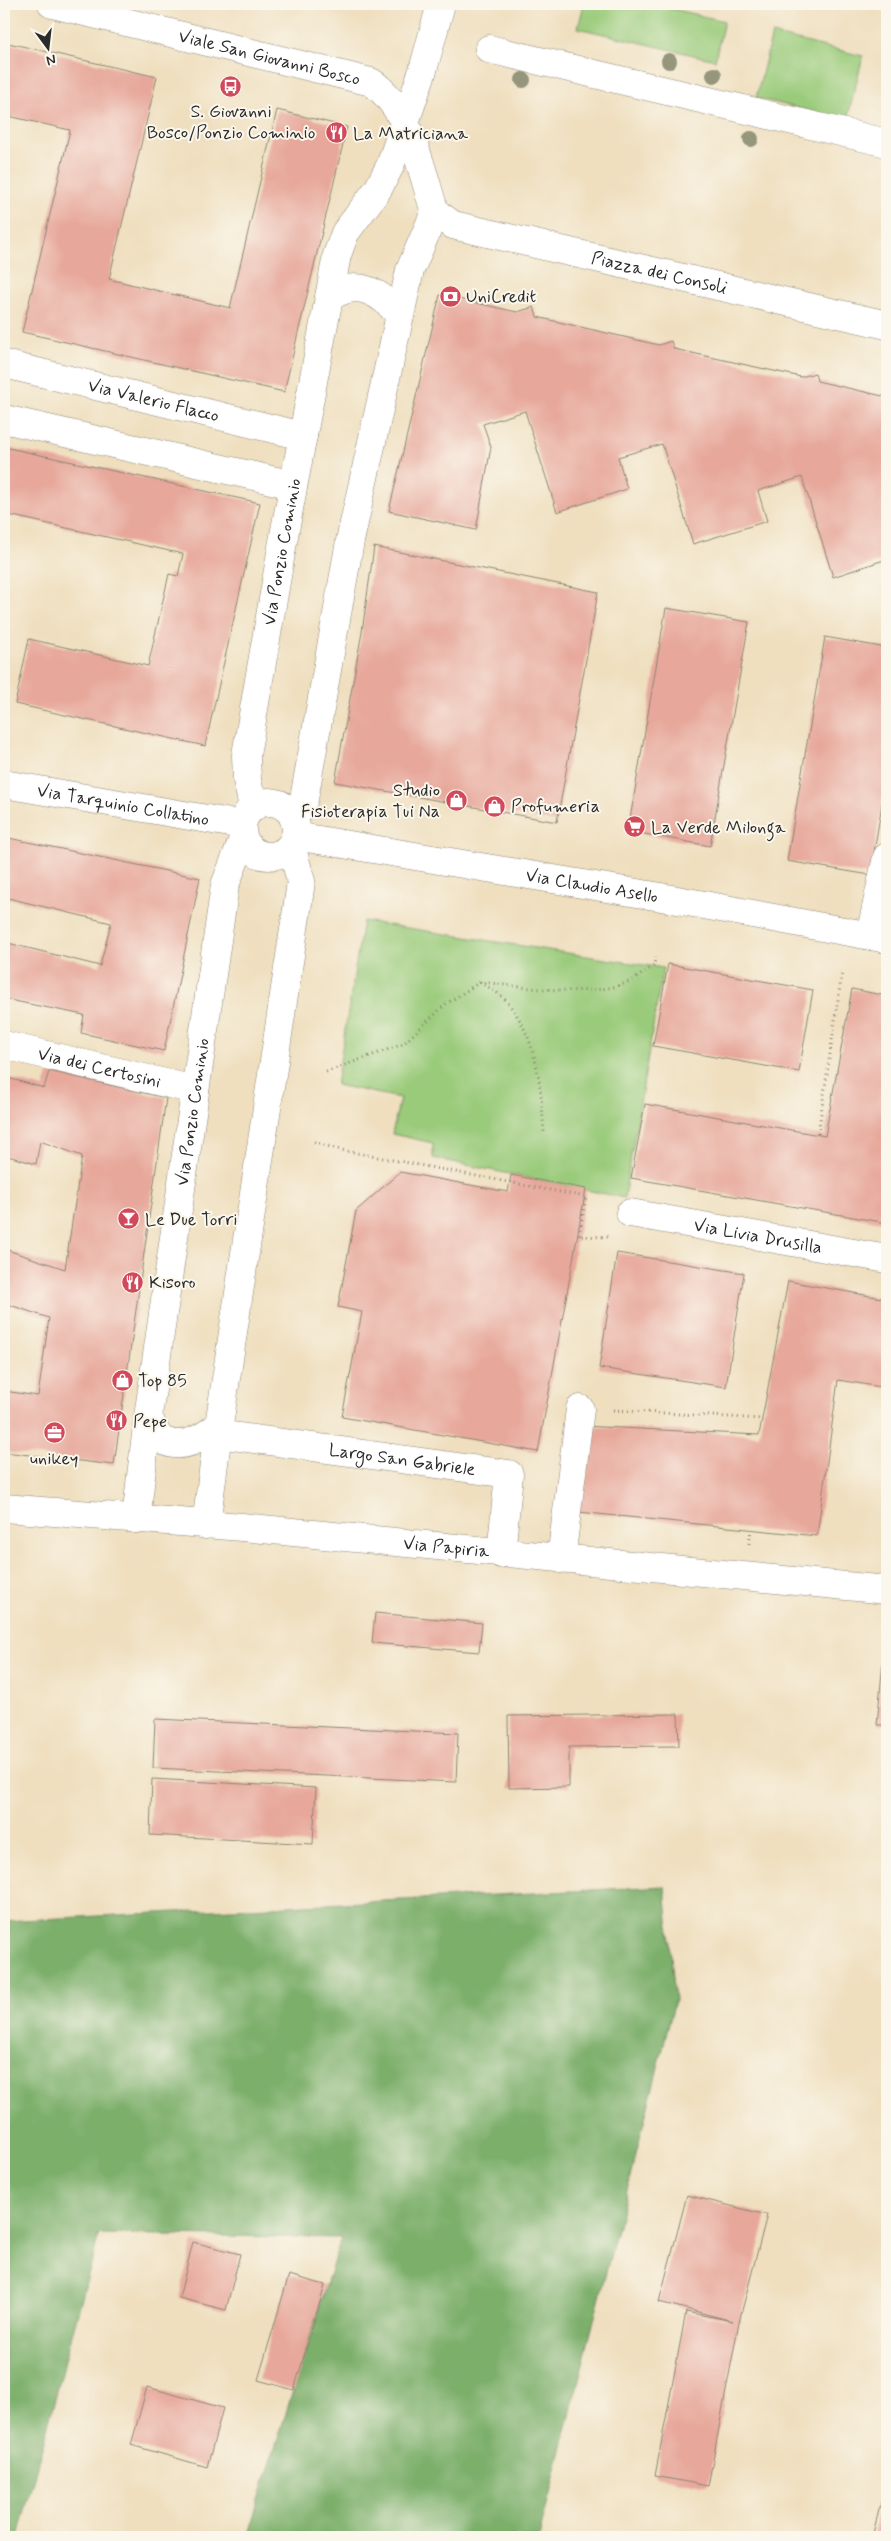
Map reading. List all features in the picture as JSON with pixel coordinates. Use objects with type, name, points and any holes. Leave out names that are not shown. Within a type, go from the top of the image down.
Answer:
[{"type":"street","name":"Viale San Giovanni Bosco","points":[[52,4],[371,82],[388,96],[404,122],[435,212]]},
{"type":"street","points":[[404,122],[424,64],[441,4]]},
{"type":"street","points":[[489,49],[887,143]]},
{"type":"street","name":"Via Ponzio Cominio","points":[[136,1518],[148,1418],[225,885],[246,824],[246,755],[293,485],[340,247],[354,220],[384,180],[404,122]]},
{"type":"street","points":[[206,1525],[218,1430],[300,881],[293,834],[288,810],[281,805],[270,803],[246,824],[252,850],[264,855],[283,852],[293,834],[304,799],[350,541],[410,270],[435,212]]},
{"type":"street","name":"Piazza dei Consoli","points":[[435,212],[453,225],[887,325]]},
{"type":"street","points":[[329,298],[347,289],[370,290],[384,299],[400,316]]},
{"type":"street","name":"Via Valerio Flacco","points":[[4,364],[303,436]]},
{"type":"street","points":[[4,418],[293,485]]},
{"type":"street","name":"Via Tarquinio Collatino","points":[[4,784],[246,824]]},
{"type":"street","name":"Via Claudio Asello","points":[[293,834],[661,897],[879,938]]},
{"type":"street","points":[[879,938],[887,857]]},
{"type":"street","name":"Via dei Certosini","points":[[4,1045],[195,1090]]},
{"type":"street","name":"Via Livia Drusilla","points":[[630,1213],[887,1259]]},
{"type":"street","points":[[561,1559],[580,1409]]},
{"type":"street","points":[[148,1418],[159,1438],[174,1443],[196,1441],[218,1430]]},
{"type":"street","name":"Largo San Gabriele","points":[[218,1430],[509,1474],[501,1554]]},
{"type":"street","name":"Via Papiria","points":[[4,1508],[136,1518],[887,1590]]},
{"type":"path","points":[[326,1072],[403,1044],[446,1004],[480,982],[531,988],[593,990],[627,983],[654,966],[655,957]]},
{"type":"path","points":[[818,1134],[842,973]]},
{"type":"path","points":[[480,982],[508,1002],[531,1041],[541,1087],[544,1132]]},
{"type":"path","points":[[314,1142],[341,1150],[586,1197],[579,1236],[626,1238],[630,1213]]},
{"type":"path","points":[[580,1409],[762,1418]]},
{"type":"green space","points":[[584,4],[651,4],[724,21],[715,60],[578,28]]},
{"type":"green space","points":[[772,34],[863,56],[847,120],[756,98]]},
{"type":"green space","points":[[363,921],[663,968],[624,1198],[433,1158],[433,1143],[392,1134],[400,1098],[336,1085]]},
{"type":"green space","points":[[665,1886],[675,2000],[539,2537],[247,2537],[341,2238],[99,2234],[18,2537],[4,2537],[4,1921]]},
{"type":"building","points":[[4,42],[157,77],[109,279],[230,308],[277,110],[347,127],[284,392],[22,332],[70,130],[4,115]]},
{"type":"building","points":[[440,295],[517,312],[534,307],[537,317],[659,345],[671,341],[674,349],[801,377],[815,373],[817,381],[887,397],[887,559],[833,577],[802,477],[758,491],[767,521],[693,544],[662,444],[618,457],[627,489],[557,512],[525,411],[483,424],[491,447],[476,530],[389,511]]},
{"type":"building","points":[[4,447],[260,503],[205,746],[15,704],[29,639],[148,666],[169,574],[178,576],[183,554],[4,514]]},
{"type":"building","points":[[374,547],[598,592],[557,822],[335,782],[362,632]]},
{"type":"building","points":[[666,608],[749,622],[710,846],[628,831]]},
{"type":"building","points":[[825,637],[887,648],[887,775],[870,875],[787,861]]},
{"type":"building","points":[[4,837],[200,878],[164,1051],[81,1033],[84,1015],[4,999],[4,942],[100,966],[111,923],[8,898],[4,913]]},
{"type":"building","points":[[668,964],[813,990],[799,1072],[653,1046]]},
{"type":"building","points":[[852,989],[887,996],[887,1223],[631,1178],[645,1104],[825,1136]]},
{"type":"building","points":[[49,1071],[166,1098],[114,1465],[4,1452],[4,1391],[38,1396],[49,1318],[4,1303],[4,1249],[65,1269],[82,1156],[40,1141],[36,1164],[4,1155],[4,1077],[44,1088]]},
{"type":"building","points":[[400,1172],[508,1192],[511,1175],[586,1189],[538,1452],[342,1417],[362,1312],[338,1307],[356,1211]]},
{"type":"building","points":[[617,1253],[744,1273],[726,1387],[599,1368]]},
{"type":"building","points":[[788,1281],[887,1299],[887,1388],[838,1380],[817,1536],[578,1512],[582,1426],[759,1435]]},
{"type":"building","points":[[886,1492],[887,1530],[883,1530]]},
{"type":"building","points":[[375,1613],[482,1623],[479,1652],[372,1643]]},
{"type":"building","points":[[883,1661],[887,1661],[887,1725],[877,1725]]},
{"type":"building","points":[[678,1714],[679,1746],[569,1747],[569,1787],[509,1788],[508,1716]]},
{"type":"building","points":[[155,1719],[458,1733],[456,1782],[153,1768]]},
{"type":"building","points":[[152,1779],[316,1788],[313,1844],[150,1835]]},
{"type":"building","points":[[687,2195],[767,2215],[739,2322],[708,2486],[655,2476],[686,2312],[733,2321],[659,2302]]},
{"type":"building","points":[[193,2242],[240,2254],[226,2310],[179,2298]]},
{"type":"building","points":[[289,2275],[325,2285],[294,2390],[258,2380]]},
{"type":"building","points":[[147,2387],[223,2408],[207,2467],[131,2445]]},
{"type":"building","points":[[887,2479],[887,2537],[872,2537]]},
{"type":"place","name":"S. Giovanni Bosco/Ponzio Cominio","points":[[231,86]]},
{"type":"place","name":"La Matriciana","points":[[337,133]]},
{"type":"place","name":"UniCredit","points":[[450,296]]},
{"type":"place","name":"Studio Fisioterapia Tui Na","points":[[456,800]]},
{"type":"place","name":"Profumeria","points":[[495,806]]},
{"type":"place","name":"La Verde Milonga","points":[[635,827]]},
{"type":"place","name":"Le Due Torri","points":[[129,1219]]},
{"type":"place","name":"Kisoro","points":[[133,1282]]},
{"type":"place","name":"Top 85","points":[[122,1380]]},
{"type":"place","name":"Pepe","points":[[117,1421]]},
{"type":"place","name":"unikey","points":[[54,1433]]}]
